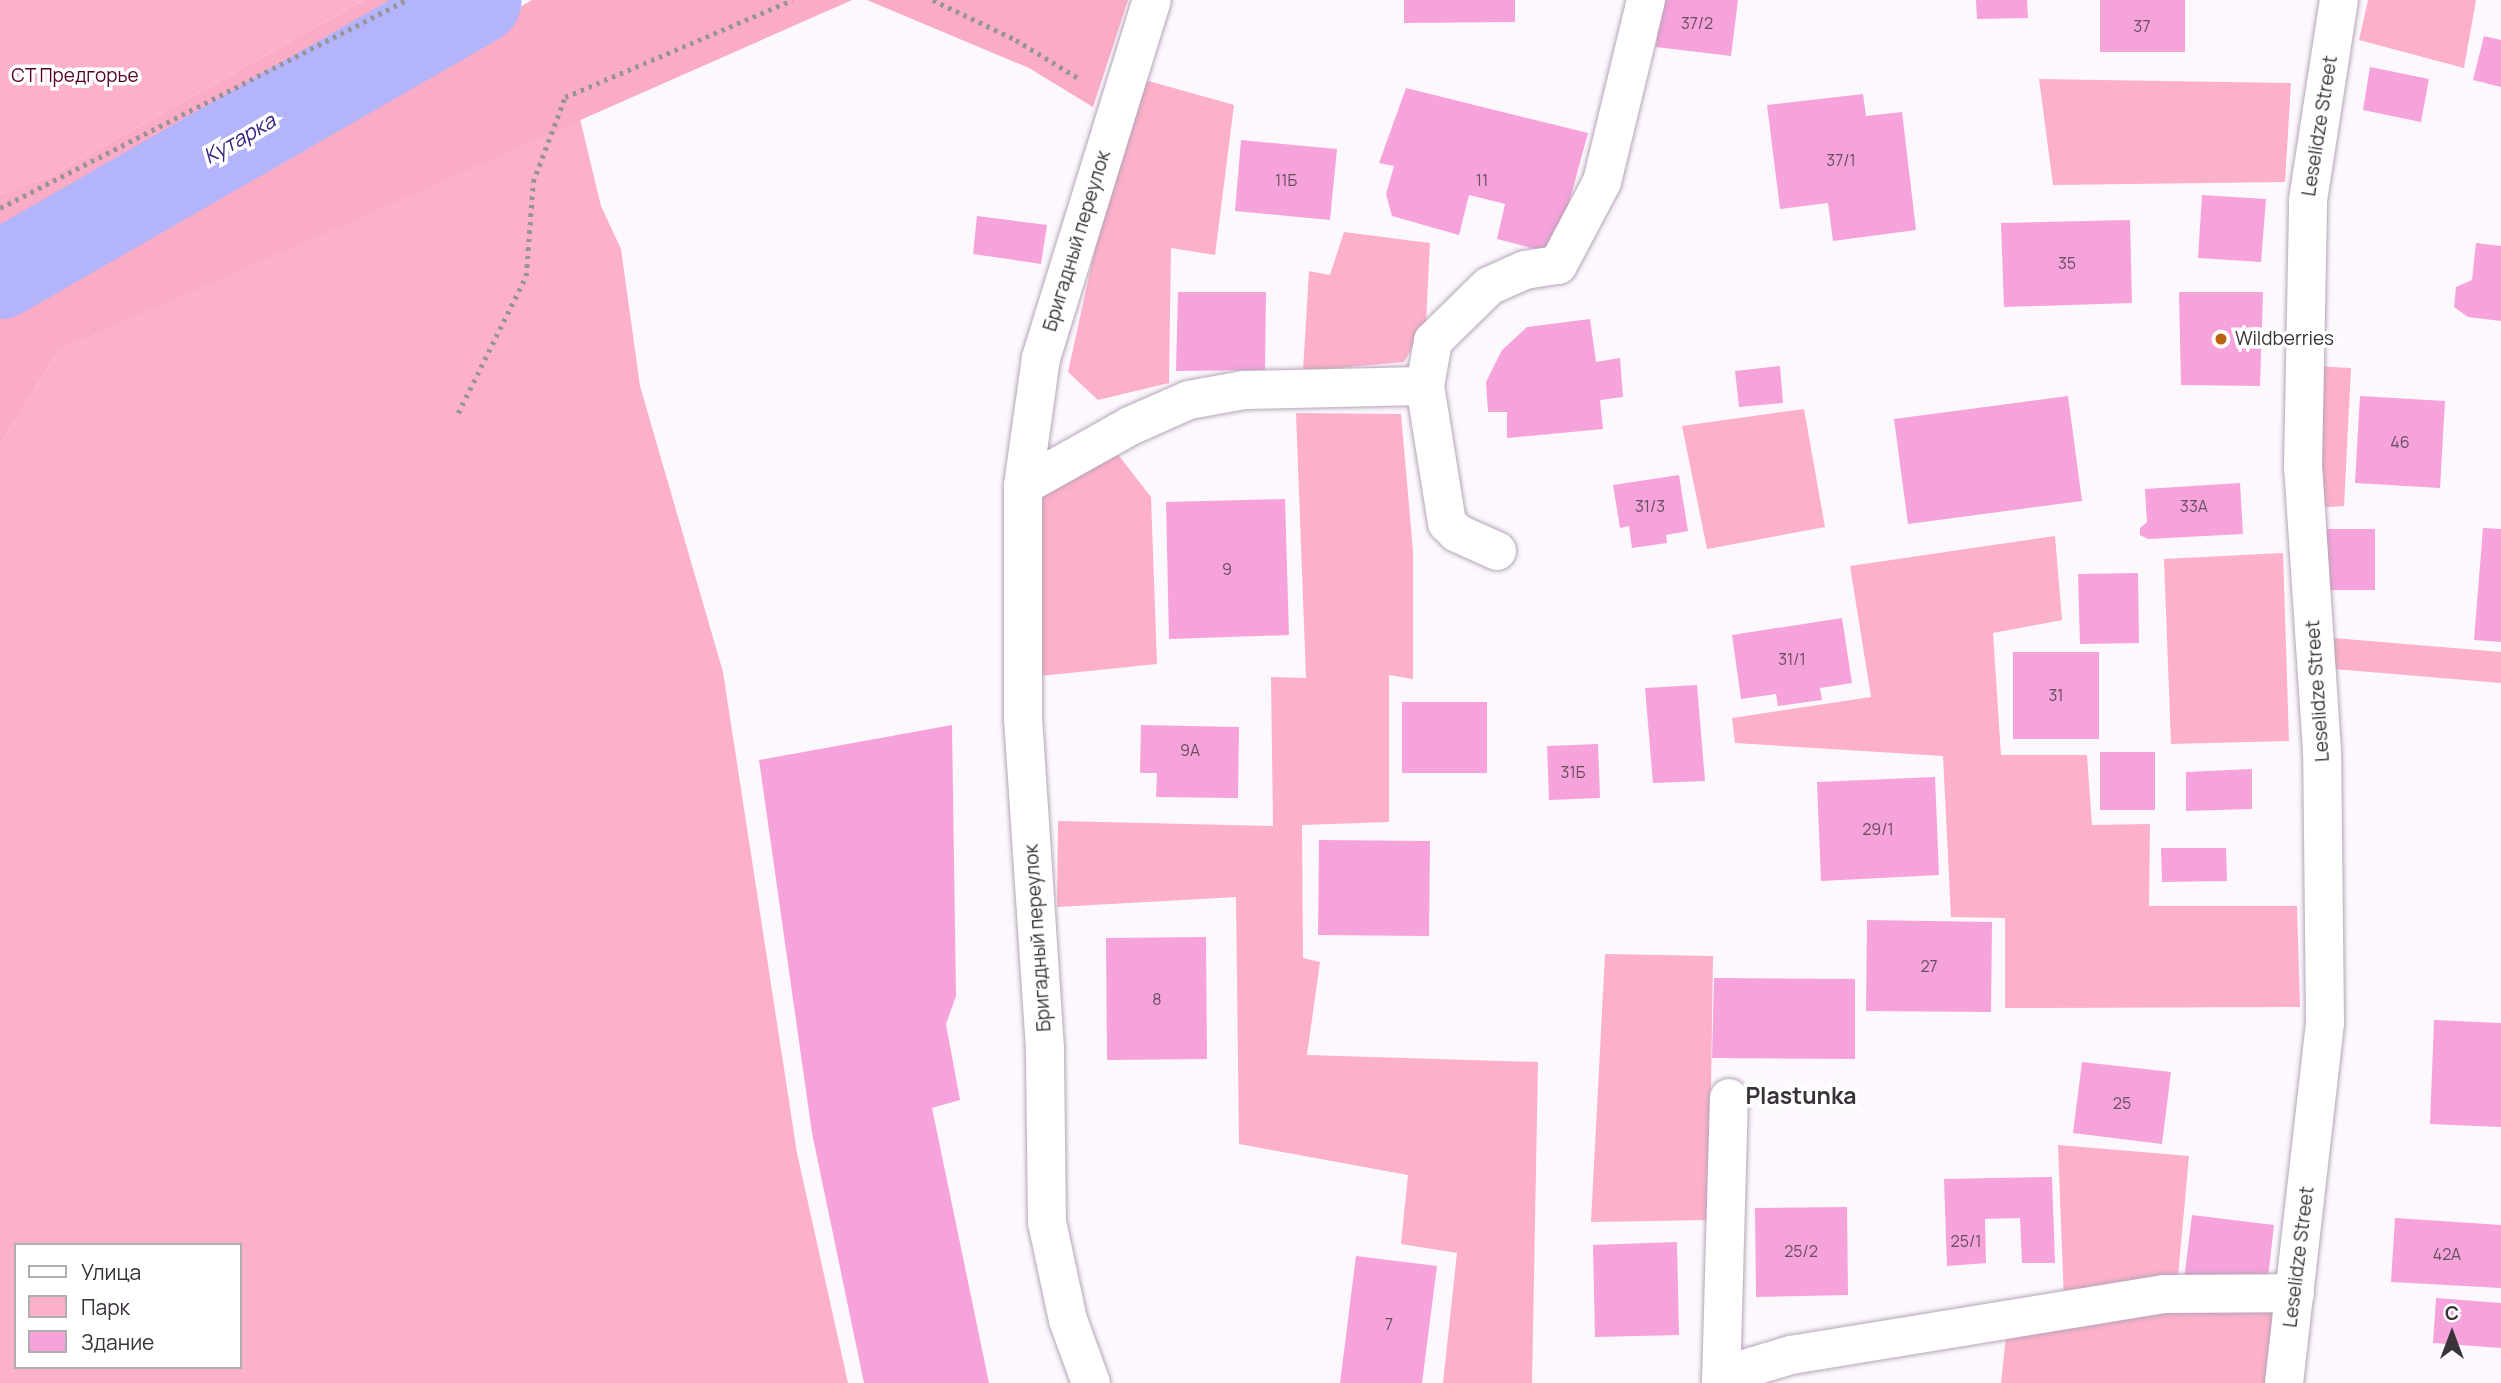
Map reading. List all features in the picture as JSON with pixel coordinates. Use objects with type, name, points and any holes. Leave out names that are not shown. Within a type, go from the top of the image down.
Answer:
[{"type":"street","name":"Бригадный переулок","points":[[1091,1383],[1068,1320],[1047,1222],[1045,1049],[1023,719],[1023,486],[1041,358],[1152,0]]},
{"type":"street","points":[[1497,551],[1457,533],[1447,523],[1425,386],[1433,341],[1459,312],[1489,286],[1525,270],[1558,265],[1602,182],[1646,0]]},
{"type":"street","name":"Leselidze Street","points":[[2284,1383],[2325,1024],[2322,751],[2302,468],[2308,200],[2339,0]]},
{"type":"street","points":[[1023,486],[1130,426],[1189,400],[1244,390],[1425,386]]},
{"type":"street","points":[[1729,1098],[1721,1379],[1791,1355],[2164,1294],[2295,1293]]},
{"type":"path","points":[[0,208],[407,0]]},
{"type":"path","points":[[458,412],[526,276],[533,182],[565,97],[792,0]]},
{"type":"path","points":[[933,0],[1016,40],[1120,103]]},
{"type":"green space","name":"СТ Предгорье","points":[[0,0],[364,0],[47,178],[0,194]]},
{"type":"green space","points":[[2368,0],[2476,0],[2464,68],[2359,40]]},
{"type":"green space","points":[[2039,79],[2291,83],[2285,182],[2053,185]]},
{"type":"green space","points":[[1145,80],[1234,105],[1215,255],[1171,248],[1169,383],[1098,400],[1068,372],[1120,134]]},
{"type":"green space","points":[[580,119],[601,206],[621,249],[640,386],[723,672],[797,1153],[848,1383],[0,1383],[0,445],[58,351]]},
{"type":"green space","points":[[1344,232],[1430,243],[1426,323],[1404,362],[1303,371],[1309,271],[1330,275]]},
{"type":"green space","points":[[2315,366],[2351,368],[2344,506],[2314,508]]},
{"type":"green space","points":[[1804,409],[1825,527],[1707,549],[1682,426]]},
{"type":"green space","points":[[1296,413],[1401,414],[1413,551],[1413,679],[1389,675],[1389,822],[1302,825],[1303,958],[1320,962],[1307,1055],[1538,1062],[1532,1383],[1443,1383],[1457,1253],[1401,1244],[1408,1175],[1239,1144],[1236,897],[1057,907],[1058,821],[1273,826],[1271,677],[1306,678]]},
{"type":"green space","points":[[1116,452],[1151,497],[1157,664],[1040,676],[1037,493]]},
{"type":"green space","points":[[2055,536],[2062,620],[1993,633],[2001,755],[2087,755],[2092,825],[2150,824],[2149,906],[2297,906],[2300,1007],[2005,1008],[2005,918],[1951,917],[1943,756],[1735,743],[1732,718],[1871,697],[1850,566]]},
{"type":"green space","points":[[2283,553],[2289,741],[2171,744],[2164,559]]},
{"type":"green space","points":[[2321,637],[2501,652],[2501,683],[2322,668]]},
{"type":"green space","points":[[1605,954],[1713,956],[1709,1220],[1591,1222]]},
{"type":"green space","points":[[2058,1145],[2189,1156],[2177,1288],[2064,1301]]},
{"type":"green space","points":[[2135,1308],[2278,1310],[2269,1383],[2001,1383],[2007,1327]]},
{"type":"shaded area","points":[[364,0],[434,0],[0,235],[0,194],[47,178]]},
{"type":"shaded area","points":[[532,0],[852,0],[58,351],[0,445],[0,312]]},
{"type":"shaded area","points":[[867,0],[1128,0],[1093,107],[1029,68]]},
{"type":"building","points":[[1404,0],[1515,0],[1515,22],[1404,23]]},
{"type":"building","points":[[1661,0],[1738,0],[1731,56],[1656,47]]},
{"type":"building","points":[[1976,0],[2027,0],[2028,18],[1977,19]]},
{"type":"building","points":[[2100,0],[2185,0],[2185,52],[2100,52]]},
{"type":"building","points":[[2484,36],[2501,40],[2501,87],[2473,80]]},
{"type":"building","points":[[2370,67],[2429,79],[2421,122],[2363,110]]},
{"type":"building","points":[[1406,88],[1588,133],[1555,254],[1497,239],[1505,204],[1469,195],[1459,235],[1392,216],[1386,194],[1394,166],[1379,163]]},
{"type":"building","points":[[1863,94],[1866,116],[1902,112],[1916,230],[1833,241],[1828,203],[1780,209],[1767,105]]},
{"type":"building","points":[[1241,140],[1337,149],[1330,220],[1235,211]]},
{"type":"building","points":[[2202,195],[2266,199],[2261,262],[2198,258]]},
{"type":"building","points":[[977,216],[1047,225],[1041,264],[973,254]]},
{"type":"building","points":[[2130,220],[2132,303],[2004,307],[2001,223]]},
{"type":"building","points":[[2476,243],[2501,246],[2501,321],[2468,317],[2454,307],[2456,287],[2472,280]]},
{"type":"building","points":[[1178,292],[1266,292],[1265,370],[1176,371]]},
{"type":"building","name":"Wildberries","points":[[2179,292],[2263,292],[2260,386],[2181,385]]},
{"type":"building","points":[[1590,319],[1596,362],[1620,358],[1623,397],[1600,400],[1603,429],[1507,438],[1507,412],[1488,412],[1486,382],[1502,350],[1527,327]]},
{"type":"building","points":[[1780,366],[1783,403],[1739,407],[1735,371]]},
{"type":"building","points":[[2068,396],[2082,501],[1908,524],[1894,419]]},
{"type":"building","points":[[2360,396],[2445,401],[2440,488],[2355,483]]},
{"type":"building","points":[[1679,475],[1688,531],[1666,535],[1667,543],[1632,548],[1629,526],[1620,528],[1613,485]]},
{"type":"building","points":[[2240,483],[2243,534],[2148,539],[2140,535],[2140,528],[2147,522],[2145,489]]},
{"type":"building","points":[[1285,499],[1289,635],[1169,639],[1166,502]]},
{"type":"building","points":[[2483,528],[2501,529],[2501,642],[2474,640]]},
{"type":"building","points":[[2323,529],[2375,529],[2375,590],[2323,590]]},
{"type":"building","points":[[2138,573],[2139,643],[2080,644],[2078,574]]},
{"type":"building","points":[[1842,618],[1852,683],[1820,688],[1822,700],[1778,706],[1776,694],[1741,699],[1732,635]]},
{"type":"building","points":[[2013,652],[2099,652],[2099,739],[2013,739]]},
{"type":"building","points":[[1697,685],[1705,781],[1653,783],[1645,688]]},
{"type":"building","points":[[1402,702],[1487,702],[1487,773],[1402,773]]},
{"type":"building","points":[[952,725],[956,996],[946,1024],[960,1100],[932,1108],[989,1383],[864,1383],[812,1133],[759,760]]},
{"type":"building","points":[[1141,725],[1239,727],[1238,798],[1156,797],[1157,773],[1140,773]]},
{"type":"building","points":[[1598,744],[1600,798],[1549,800],[1547,746]]},
{"type":"building","points":[[2100,752],[2155,752],[2155,810],[2100,810]]},
{"type":"building","points":[[2252,769],[2252,809],[2186,811],[2186,772]]},
{"type":"building","points":[[1935,777],[1939,875],[1821,881],[1817,782]]},
{"type":"building","points":[[1319,840],[1430,841],[1429,936],[1318,935]]},
{"type":"building","points":[[2161,848],[2226,848],[2227,881],[2162,882]]},
{"type":"building","points":[[1867,920],[1992,922],[1991,1012],[1866,1011]]},
{"type":"building","points":[[1206,937],[1207,1059],[1107,1060],[1106,938]]},
{"type":"building","points":[[1714,978],[1855,979],[1855,1059],[1712,1058]]},
{"type":"building","points":[[2434,1020],[2501,1023],[2501,1127],[2430,1124]]},
{"type":"building","points":[[2082,1062],[2171,1072],[2162,1144],[2073,1133]]},
{"type":"building","points":[[2052,1177],[2055,1263],[2022,1263],[2020,1218],[1985,1219],[1986,1263],[1947,1266],[1944,1179]]},
{"type":"building","points":[[1847,1207],[1848,1295],[1756,1297],[1755,1208]]},
{"type":"building","points":[[2192,1215],[2274,1225],[2267,1287],[2184,1280]]},
{"type":"building","points":[[2395,1218],[2501,1225],[2501,1288],[2391,1282]]},
{"type":"building","points":[[1677,1242],[1679,1335],[1595,1337],[1593,1245]]},
{"type":"building","points":[[1356,1256],[1437,1266],[1422,1383],[1340,1383]]},
{"type":"building","points":[[2436,1298],[2501,1303],[2501,1348],[2433,1343]]},
{"type":"waterway","name":"Кутарка","points":[[0,275],[478,0]]},
{"type":"place","name":"Wildberries","points":[[2221,339]]},
{"type":"district","name":"Plastunka","points":[[1801,1095]]}]
